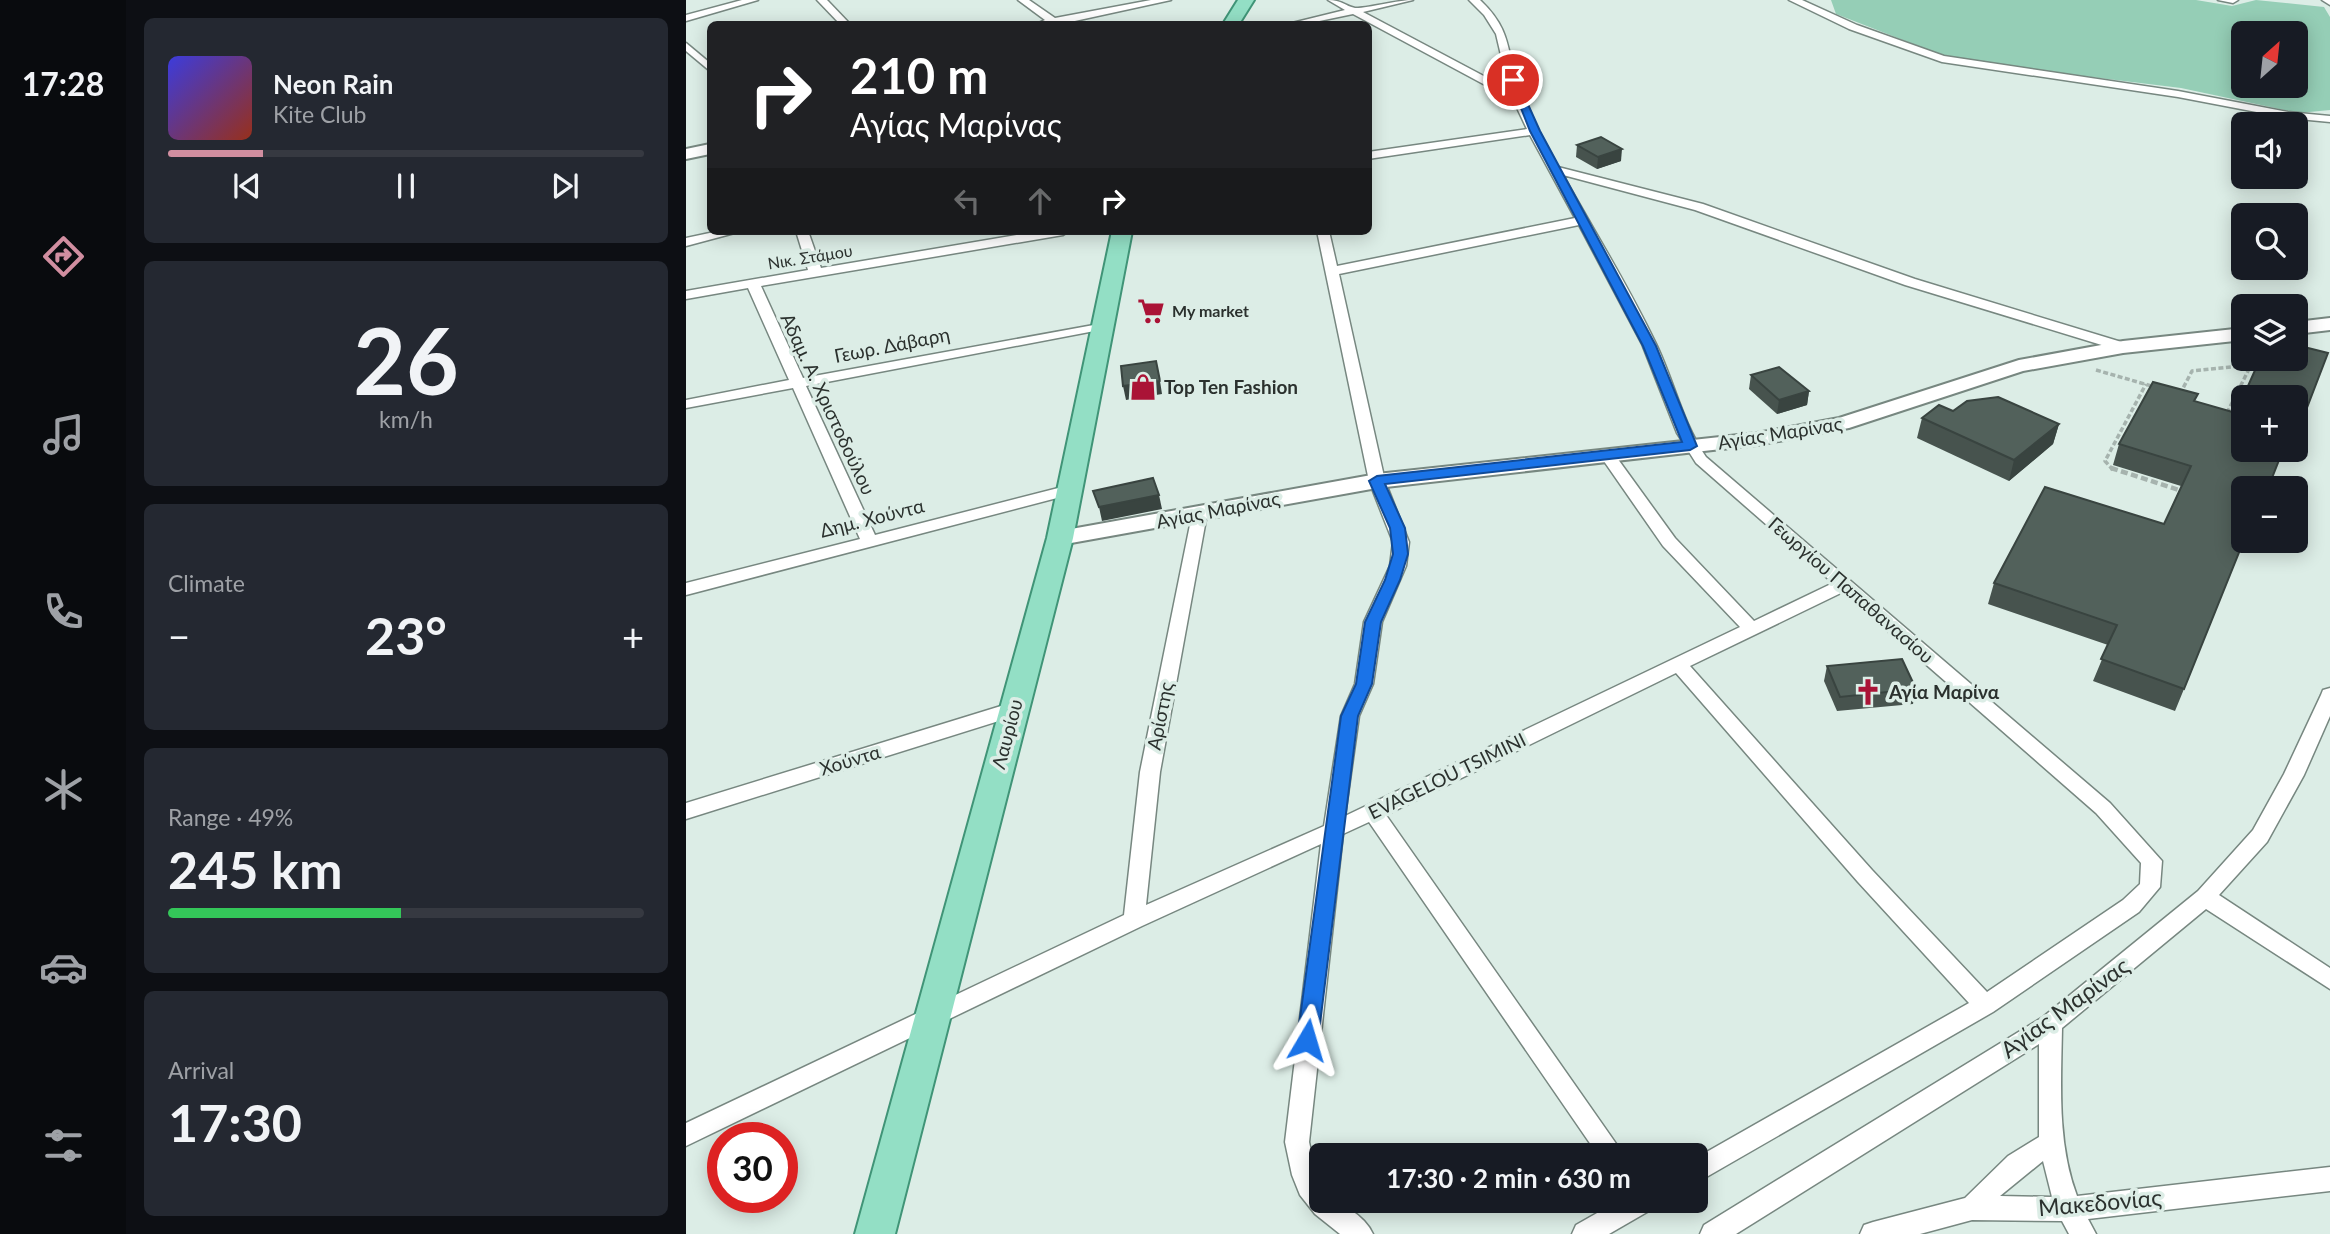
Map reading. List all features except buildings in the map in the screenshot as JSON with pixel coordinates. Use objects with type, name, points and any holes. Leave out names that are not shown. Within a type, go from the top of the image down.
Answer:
[{"type":"main road","points":[[1233,21],[1245,0]]},
{"type":"main road","name":"Λαυρίου","points":[[875,1234],[1060,538],[1121,235]]},
{"type":"street","points":[[686,18],[753,0]]},
{"type":"street","points":[[822,0],[842,21]]},
{"type":"street","points":[[1023,0],[1051,21]]},
{"type":"street","points":[[1064,21],[1166,0]]},
{"type":"street","points":[[1333,0],[1491,84],[1515,91]]},
{"type":"street","points":[[1308,21],[1408,0]]},
{"type":"street","name":"Γεωργίου Παπαθανασίου","points":[[1474,0],[1496,20],[1501,30],[1515,91],[1650,346],[1690,446],[1701,460],[2103,808],[2152,861],[2150,887],[2131,906],[1985,1005],[1708,1164]]},
{"type":"street","points":[[1794,0],[1853,27],[1942,59],[2178,94],[2288,115],[2330,119]]},
{"type":"street","points":[[2223,0],[2233,0]]},
{"type":"street","points":[[1349,21],[1357,11]]},
{"type":"street","points":[[686,46],[707,65]]},
{"type":"street","points":[[1372,155],[1535,131]]},
{"type":"street","points":[[686,154],[707,150]]},
{"type":"street","points":[[1557,170],[1699,207],[1910,282],[2123,347]]},
{"type":"street","points":[[1333,271],[1584,220]]},
{"type":"street","points":[[686,242],[718,235]]},
{"type":"street","points":[[803,235],[816,274]]},
{"type":"street","name":"Νικ. Στάμου","points":[[686,295],[1040,235]]},
{"type":"street","points":[[1324,235],[1377,481],[1397,528],[1401,554],[1393,580],[1373,622],[1364,684],[1350,716],[1333,830],[1297,1142],[1304,1182],[1315,1198],[1360,1234]]},
{"type":"street","name":"Αδαμ. Α. Χριστοδούλου","points":[[753,284],[869,540]]},
{"type":"street","points":[[2308,327],[2330,324]]},
{"type":"street","name":"Γεωρ. Δάβαρη","points":[[686,404],[1105,325]]},
{"type":"street","name":"Αγίας Μαρίνας","points":[[1060,538],[1377,481],[1757,439],[1842,424],[1919,401],[2019,366],[2123,347],[2231,335]]},
{"type":"street","points":[[1607,454],[1669,542],[1752,628]]},
{"type":"street","name":"Δημ. Χούντα","points":[[686,589],[1070,490]]},
{"type":"street","name":"Αρίστης","points":[[1135,920],[1150,772],[1199,514]]},
{"type":"street","name":"EVAGELOU TSIMINI","points":[[686,1135],[1135,920],[1373,812],[1845,584]]},
{"type":"street","points":[[1678,664],[1865,876],[1985,1005]]},
{"type":"street","name":"Αγίας Μαρίνας","points":[[1713,1234],[2050,1024],[2205,897],[2260,836],[2294,775],[2330,695]]},
{"type":"street","name":"Χούντα","points":[[686,811],[1014,709]]},
{"type":"street","points":[[1373,812],[1604,1143]]},
{"type":"street","points":[[2205,897],[2330,980]]},
{"type":"street","points":[[2050,1024],[2050,1144],[2067,1209],[2083,1234]]},
{"type":"street","points":[[1972,1208],[2004,1173],[2028,1154],[2050,1144]]},
{"type":"street","name":"Μακεδονίας","points":[[1873,1234],[1972,1208],[2067,1209],[2330,1179]]},
{"type":"street","points":[[1585,1234],[1623,1213]]},
{"type":"path","points":[[2060,359],[2157,388]]},
{"type":"path","points":[[2169,391],[2180,394],[2192,370],[2251,365],[2223,421]]},
{"type":"path","points":[[2146,384],[2105,461],[2113,470],[2192,494]]},
{"type":"path","points":[[2140,396],[2151,400]]},
{"type":"green space","points":[[1831,0],[2196,0],[2232,6],[2256,0],[2324,7],[2330,17],[2330,110],[2294,112],[2181,88],[1976,63],[1944,56],[1836,14]]},
{"type":"place","name":"My market","points":[[1151,311]]},
{"type":"place","name":"Top Ten Fashion","points":[[1143,387]]},
{"type":"place","name":"Αγία Μαρίνα","points":[[1868,692]]},
{"type":"route","points":[[1307,1040],[1350,716],[1364,684],[1373,622],[1393,580],[1401,554],[1401,542],[1393,515],[1377,481],[1507,464],[1690,446],[1650,346],[1535,131],[1515,91],[1513,80]]}]
